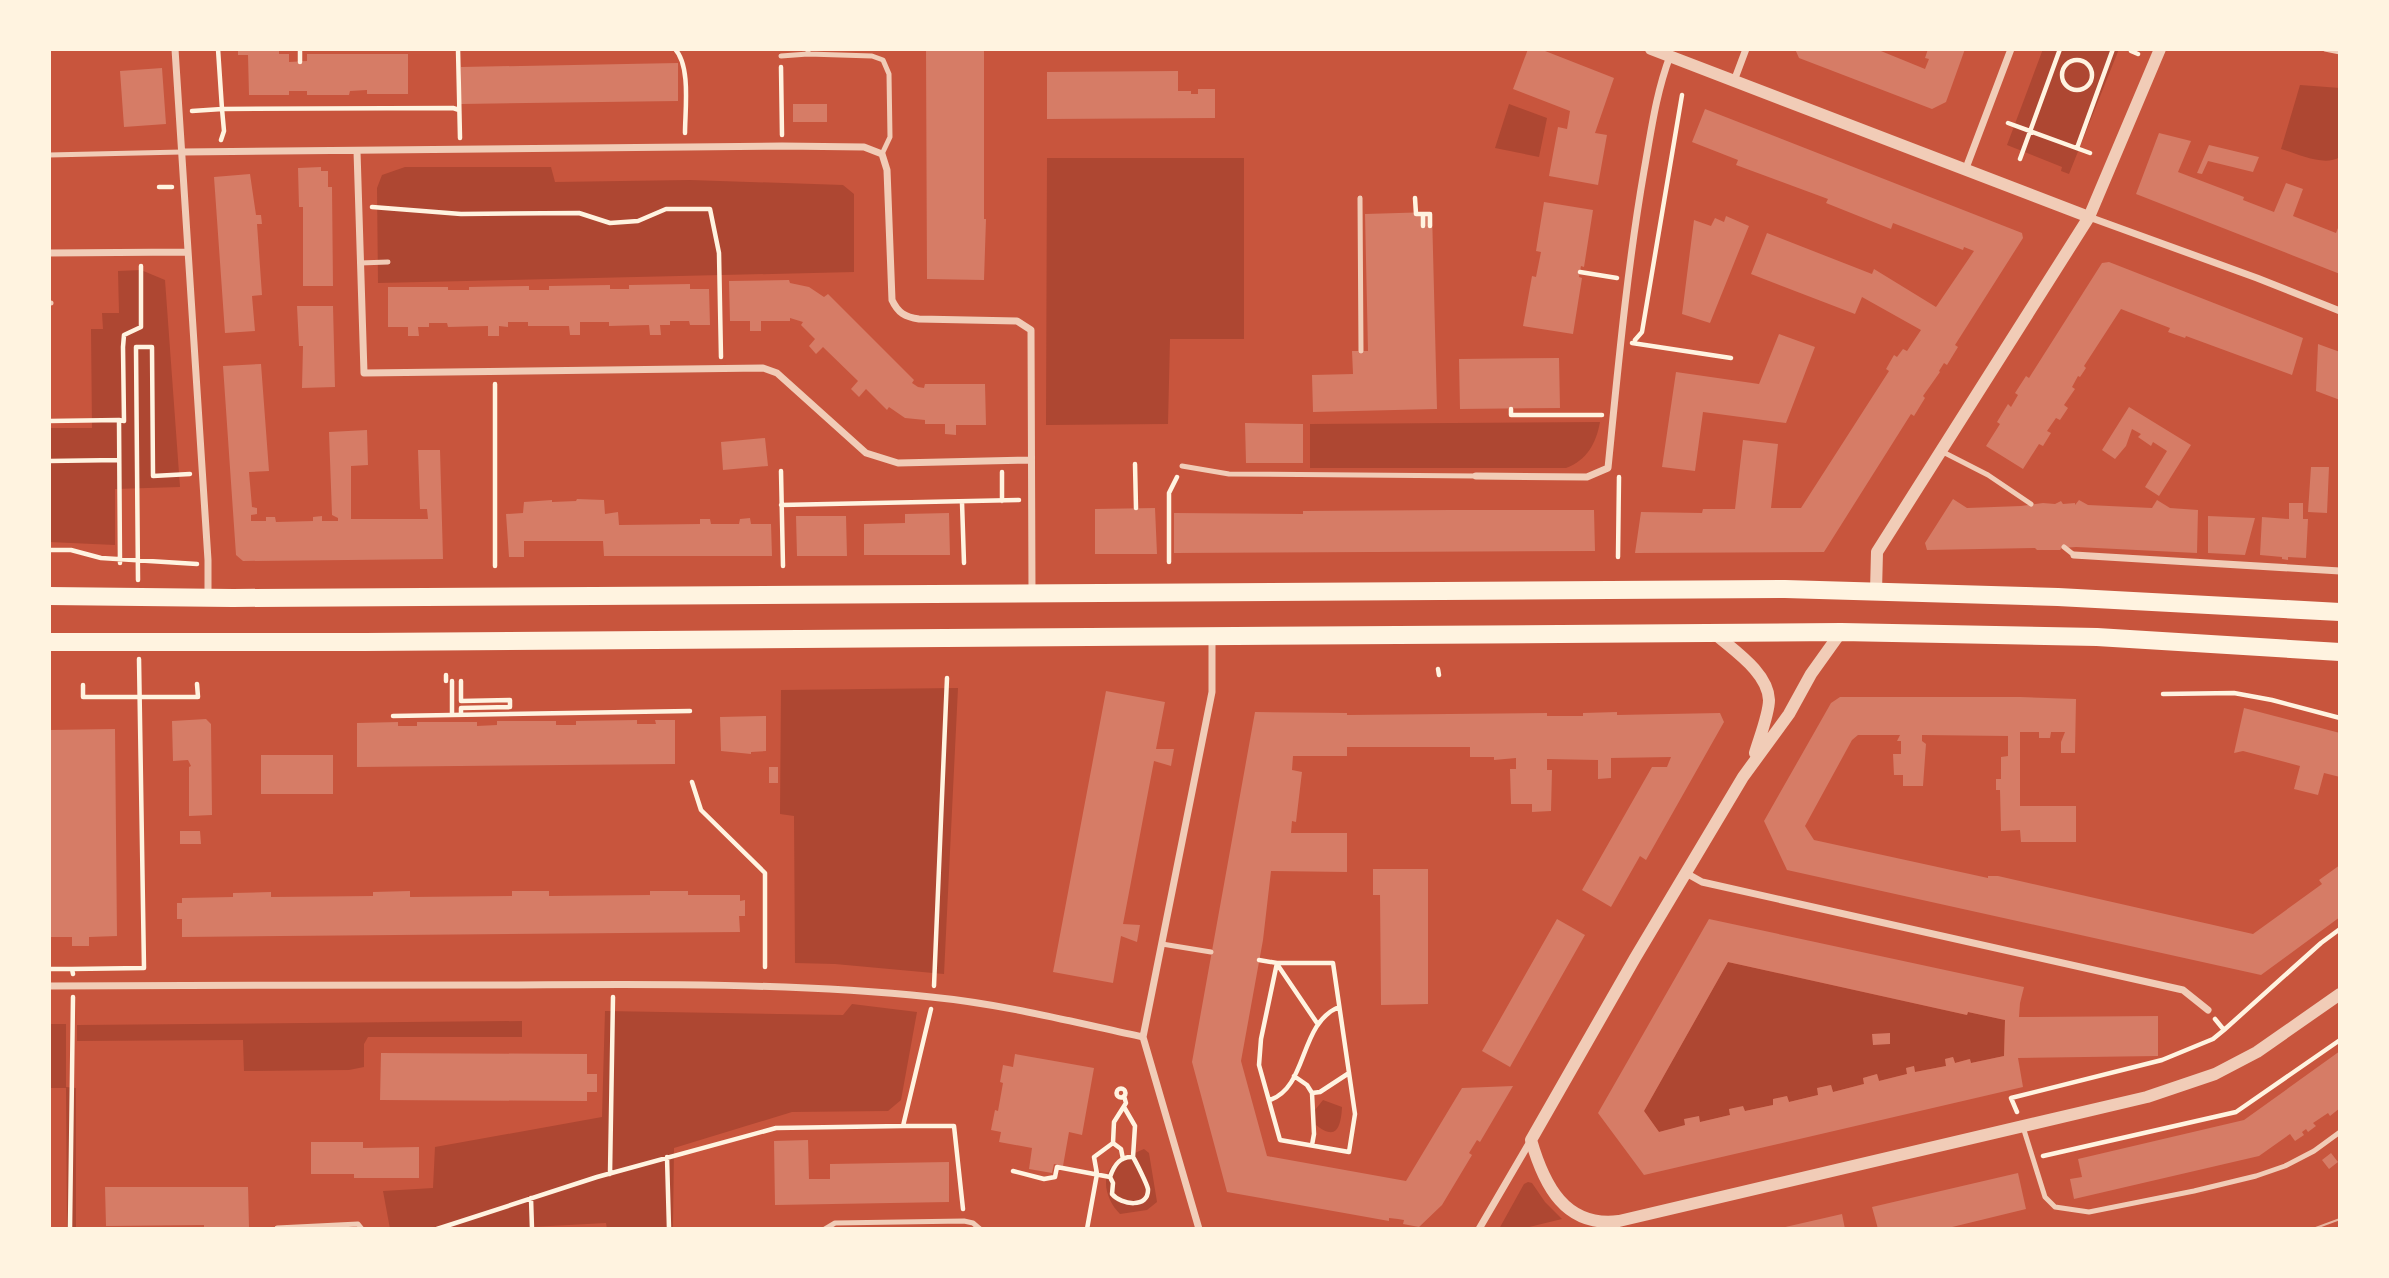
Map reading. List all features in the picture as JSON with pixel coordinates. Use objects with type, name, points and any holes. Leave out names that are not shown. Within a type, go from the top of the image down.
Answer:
[{"type":"main road","points":[[49,596],[208,598],[1648,589],[1876,591],[2059,597],[2340,612]]},
{"type":"main road","points":[[49,642],[1841,632],[2097,637],[2340,652]]},
{"type":"street","points":[[175,49],[208,598]]},
{"type":"street","points":[[1651,49],[2088,217],[2257,278],[2340,312]]},
{"type":"street","points":[[1734,81],[1746,49]]},
{"type":"street","points":[[1966,169],[2011,49]]},
{"type":"street","points":[[1876,591],[1877,552],[2088,217],[2160,49]]},
{"type":"street","points":[[1476,476],[1587,477],[1608,467],[1639,204],[1659,85],[1670,56]]},
{"type":"street","points":[[182,152],[782,146],[864,147],[882,154],[887,170],[892,300],[897,309],[906,317],[919,319],[1017,321],[1031,330],[1032,592]]},
{"type":"street","points":[[357,150],[364,373],[762,368],[777,373],[866,453],[898,463],[1031,460]]},
{"type":"street","points":[[49,253],[187,252]]},
{"type":"street","points":[[2074,555],[2340,571]]},
{"type":"street","points":[[1479,1229],[1753,760],[1789,714],[1811,674],[1841,632]]},
{"type":"street","points":[[1714,633],[1757,674],[1766,689],[1769,701],[1753,760]]},
{"type":"street","points":[[1209,1229],[1199,1228],[1143,1037],[1212,692],[1212,637]]},
{"type":"street","points":[[1686,873],[1702,882],[2183,990],[2208,1010]]},
{"type":"street","points":[[49,986],[613,985],[846,989],[934,997],[1002,1007],[1143,1037]]},
{"type":"street","points":[[1531,1140],[1539,1166],[1553,1192],[1570,1210],[1593,1226],[2147,1097],[2215,1074],[2257,1052],[2340,994]]},
{"type":"lane","points":[[2325,49],[2340,52]]},
{"type":"lane","points":[[781,56],[808,52],[873,56],[883,61],[889,74],[890,137],[882,154]]},
{"type":"lane","points":[[49,155],[182,152]]},
{"type":"lane","points":[[1360,198],[1361,351]]},
{"type":"lane","points":[[360,263],[388,262]]},
{"type":"lane","points":[[1941,451],[1988,475],[2031,504]]},
{"type":"lane","points":[[1182,466],[1229,474],[1476,476]]},
{"type":"lane","points":[[2064,547],[2074,555]]},
{"type":"lane","points":[[1162,944],[1211,952]]},
{"type":"lane","points":[[2023,1127],[2045,1197],[2056,1207],[2089,1212],[2256,1176],[2314,1151],[2340,1132]]},
{"type":"lane","points":[[825,1229],[835,1223],[964,1220],[979,1229]]},
{"type":"lane","points":[[278,1228],[358,1224],[362,1229]]},
{"type":"path","points":[[218,49],[224,131],[218,151]]},
{"type":"path","points":[[299,49],[300,62]]},
{"type":"path","points":[[458,49],[461,149]]},
{"type":"path","points":[[675,49],[681,56],[684,68],[685,146]]},
{"type":"path","points":[[2020,159],[2060,49]]},
{"type":"path","points":[[2077,148],[2113,49]]},
{"type":"path","points":[[2131,51],[2138,54]]},
{"type":"path","points":[[781,56],[782,146]]},
{"type":"path","points":[[2082,60],[2090,68],[2091,79],[2084,88],[2072,89],[2064,82],[2063,71],[2070,62],[2082,60]]},
{"type":"path","points":[[2054,67],[2063,71]]},
{"type":"path","points":[[2091,79],[2101,82]]},
{"type":"path","points":[[1632,344],[1642,332],[1682,95]]},
{"type":"path","points":[[180,114],[194,110],[222,109],[459,110]]},
{"type":"path","points":[[2008,123],[2090,153]]},
{"type":"path","points":[[1415,198],[1416,215],[1430,215],[1430,226]]},
{"type":"path","points":[[359,207],[461,214],[579,213],[610,222],[638,221],[666,209],[710,209],[719,253],[722,369]]},
{"type":"path","points":[[1423,214],[1423,226]]},
{"type":"path","points":[[49,421],[124,421],[124,335],[141,327],[142,252]]},
{"type":"path","points":[[1621,342],[1731,358]]},
{"type":"path","points":[[124,378],[136,378],[136,347],[152,347],[153,476],[202,473]]},
{"type":"path","points":[[495,373],[495,566]]},
{"type":"path","points":[[1511,409],[1511,415],[1613,415]]},
{"type":"path","points":[[119,420],[120,561]]},
{"type":"path","points":[[49,461],[119,460]]},
{"type":"path","points":[[1001,461],[1002,501]]},
{"type":"path","points":[[1135,464],[1136,508]]},
{"type":"path","points":[[1169,562],[1169,493],[1182,466]]},
{"type":"path","points":[[1618,557],[1620,466]]},
{"type":"path","points":[[781,471],[783,566]]},
{"type":"path","points":[[782,506],[1030,500]]},
{"type":"path","points":[[962,502],[964,563]]},
{"type":"path","points":[[49,550],[71,550],[120,561],[208,565]]},
{"type":"path","points":[[902,1126],[934,997],[947,678]]},
{"type":"path","points":[[448,679],[452,715]]},
{"type":"path","points":[[461,681],[461,701],[510,700],[510,707],[461,708],[461,715]]},
{"type":"path","points":[[83,685],[83,697],[198,697],[197,684]]},
{"type":"path","points":[[2163,694],[2234,693],[2340,718]]},
{"type":"path","points":[[393,716],[690,711]]},
{"type":"path","points":[[692,782],[701,810],[765,873],[765,967]]},
{"type":"path","points":[[143,885],[144,968]]},
{"type":"path","points":[[2023,1127],[2011,1098],[2162,1060],[2213,1039],[2340,929]]},
{"type":"path","points":[[1259,960],[1277,963],[1333,963],[1355,1114],[1349,1152],[1280,1140],[1259,1065],[1261,1039],[1277,963]]},
{"type":"path","points":[[1277,963],[1317,1023]]},
{"type":"path","points":[[49,969],[72,969]]},
{"type":"path","points":[[610,1174],[613,985]]},
{"type":"path","points":[[70,1229],[73,986]]},
{"type":"path","points":[[1270,1100],[1279,1097],[1294,1076],[1317,1023],[1328,1012],[1339,1007]]},
{"type":"path","points":[[2208,1010],[2224,1030]]},
{"type":"path","points":[[2032,1159],[2236,1112],[2340,1040]]},
{"type":"path","points":[[1312,1093],[1320,1093],[1349,1073]]},
{"type":"path","points":[[1294,1076],[1307,1085],[1312,1093],[1312,1145]]},
{"type":"path","points":[[1087,1229],[1097,1174],[1094,1157],[1112,1143],[1114,1122],[1126,1103],[1124,1096]]},
{"type":"path","points":[[1124,1107],[1135,1126],[1133,1157],[1148,1188],[1146,1195],[1131,1205],[1116,1199],[1112,1194],[1113,1183],[1110,1177],[1113,1168],[1123,1159],[1133,1157]]},
{"type":"path","points":[[437,1229],[667,1157],[776,1128],[954,1126],[960,1192]]},
{"type":"path","points":[[1112,1143],[1121,1149],[1123,1159]]},
{"type":"path","points":[[667,1157],[668,1229]]},
{"type":"path","points":[[1013,1171],[1044,1179],[1055,1177],[1057,1167],[1110,1177]]},
{"type":"path","points":[[531,1198],[532,1229]]},
{"type":"shaded area","points":[[2043,49],[2119,49],[2069,174],[2061,171],[2062,167],[2007,145]]},
{"type":"shaded area","points":[[2300,85],[2340,88],[2340,157],[2326,161],[2281,149]]},
{"type":"shaded area","points":[[1509,104],[1547,118],[1539,157],[1495,148]]},
{"type":"shaded area","points":[[1047,158],[1244,158],[1244,339],[1170,339],[1168,424],[1046,425]]},
{"type":"shaded area","points":[[405,167],[551,167],[555,182],[690,180],[843,185],[854,194],[854,272],[378,283],[377,188],[382,175]]},
{"type":"shaded area","points":[[141,270],[165,280],[180,487],[115,489],[115,545],[49,542],[49,428],[92,428],[91,329],[103,329],[102,313],[119,313],[118,271]]},
{"type":"shaded area","points":[[1600,422],[1596,437],[1585,456],[1566,468],[1310,468],[1310,424]]},
{"type":"shaded area","points":[[958,688],[944,974],[795,963],[794,816],[780,814],[781,690]]},
{"type":"shaded area","points":[[1728,962],[1967,1015],[1968,1012],[2005,1020],[2004,1056],[1971,1063],[1969,1059],[1955,1063],[1953,1057],[1945,1059],[1946,1066],[1915,1072],[1914,1066],[1906,1068],[1907,1074],[1879,1081],[1877,1074],[1863,1078],[1864,1084],[1833,1092],[1831,1085],[1818,1088],[1818,1095],[1789,1102],[1787,1096],[1773,1099],[1773,1105],[1745,1111],[1729,1109],[1730,1115],[1659,1132],[1644,1111]]},
{"type":"shaded area","points":[[852,1004],[917,1012],[901,1100],[888,1111],[792,1112],[674,1148],[673,1229],[607,1229],[606,1223],[494,1229],[390,1229],[383,1191],[433,1188],[435,1147],[602,1117],[605,1011],[843,1015]]},
{"type":"shaded area","points":[[522,1021],[522,1037],[368,1037],[364,1044],[364,1067],[349,1070],[244,1071],[243,1040],[77,1041],[77,1025]]},
{"type":"shaded area","points":[[49,1024],[66,1024],[66,1087],[76,1088],[76,1229],[67,1229],[66,1088],[49,1088]]},
{"type":"shaded area","points":[[1323,1100],[1342,1107],[1339,1126],[1333,1132],[1316,1125],[1315,1110]]},
{"type":"shaded area","points":[[1144,1149],[1149,1153],[1157,1202],[1147,1210],[1120,1214],[1108,1195],[1108,1173],[1118,1161]]},
{"type":"shaded area","points":[[1532,1183],[1545,1202],[1562,1219],[1521,1229],[1499,1229],[1524,1184]]},
{"type":"building","points":[[238,49],[279,49],[279,54],[289,54],[289,62],[307,61],[307,54],[408,54],[408,94],[367,94],[367,90],[350,91],[349,95],[307,95],[307,91],[289,91],[289,95],[249,95],[248,55],[238,55]]},
{"type":"building","points":[[926,49],[984,49],[984,280],[927,279]]},
{"type":"building","points":[[1528,49],[1540,49],[1614,78],[1595,133],[1607,135],[1598,185],[1549,176],[1558,127],[1567,129],[1570,111],[1513,89]]},
{"type":"building","points":[[1795,49],[1876,49],[1925,69],[1929,59],[1925,58],[1928,49],[1965,49],[1946,102],[1932,109],[1799,58]]},
{"type":"building","points":[[678,63],[678,101],[461,104],[461,67]]},
{"type":"building","points":[[162,68],[166,124],[124,127],[120,71]]},
{"type":"building","points":[[1178,71],[1178,91],[1198,94],[1198,89],[1215,89],[1215,118],[1047,119],[1047,72]]},
{"type":"building","points":[[793,104],[827,104],[827,122],[793,122]]},
{"type":"building","points":[[1705,109],[2022,233],[2023,238],[1955,345],[1958,347],[1947,365],[1944,363],[1914,416],[1911,414],[1824,552],[1635,553],[1641,512],[1702,513],[1703,509],[1735,509],[1743,440],[1778,444],[1771,508],[1801,508],[1889,371],[1886,369],[1894,355],[1897,357],[1903,349],[1907,351],[1921,330],[1862,297],[1855,314],[1751,274],[1767,233],[1872,274],[1874,269],[1936,307],[1974,251],[1964,247],[1963,250],[1893,223],[1891,229],[1826,203],[1828,199],[1736,165],[1738,160],[1692,142]]},
{"type":"building","points":[[2159,133],[2191,141],[2178,172],[2244,197],[2243,200],[2274,212],[2286,183],[2303,189],[2293,216],[2336,233],[2340,223],[2340,274],[2136,194]]},
{"type":"building","points":[[2209,145],[2259,157],[2253,172],[2208,161],[2202,174],[2197,173]]},
{"type":"building","points":[[321,167],[321,171],[328,171],[328,187],[332,187],[333,286],[303,286],[303,207],[299,207],[298,168]]},
{"type":"building","points":[[250,174],[256,215],[261,215],[262,224],[257,224],[262,295],[252,296],[255,331],[225,333],[214,177]]},
{"type":"building","points":[[1544,202],[1593,210],[1584,267],[1581,266],[1579,277],[1582,278],[1573,334],[1523,326],[1532,276],[1536,277],[1541,252],[1536,251]]},
{"type":"building","points":[[1432,212],[1437,409],[1313,412],[1312,375],[1353,374],[1352,351],[1368,351],[1365,214]]},
{"type":"building","points":[[1726,216],[1749,226],[1710,323],[1682,314],[1694,220],[1711,226],[1715,218],[1724,222]]},
{"type":"building","points":[[2109,262],[2303,338],[2292,375],[2186,336],[2185,338],[2168,332],[2170,328],[2121,309],[2072,387],[2075,389],[2064,405],[2068,408],[2060,420],[2056,418],[2047,431],[2051,433],[2043,446],[2039,444],[2023,469],[1986,446],[2000,424],[1997,422],[2008,404],[2011,407],[2018,395],[2015,393],[2026,376],[2029,378],[2102,263]]},
{"type":"building","points":[[789,280],[790,283],[809,287],[824,297],[828,294],[918,387],[924,388],[925,384],[985,384],[986,425],[956,425],[956,435],[945,434],[945,424],[925,424],[925,420],[905,418],[889,407],[887,410],[866,389],[859,397],[851,389],[858,381],[823,347],[816,354],[809,346],[815,339],[801,325],[803,322],[790,318],[790,321],[761,321],[761,331],[750,331],[750,321],[730,321],[729,281]]},
{"type":"building","points":[[690,284],[690,289],[709,289],[710,325],[670,321],[670,325],[660,325],[661,335],[650,335],[649,325],[609,326],[609,322],[580,322],[580,335],[570,335],[569,326],[528,326],[528,322],[508,322],[508,327],[499,326],[499,336],[488,336],[488,326],[448,327],[447,323],[429,323],[429,327],[418,327],[419,336],[408,336],[408,327],[388,327],[388,287],[448,287],[448,290],[469,290],[469,287],[529,286],[529,290],[549,290],[549,286],[610,285],[610,289],[629,289],[629,285]]},
{"type":"building","points":[[297,306],[333,306],[335,387],[302,388],[303,346],[299,346]]},
{"type":"building","points":[[1779,334],[1815,347],[1786,423],[1703,412],[1695,471],[1662,467],[1676,372],[1759,384]]},
{"type":"building","points":[[2318,344],[2340,352],[2340,400],[2316,391]]},
{"type":"building","points":[[1559,358],[1560,408],[1460,409],[1459,359]]},
{"type":"building","points":[[261,364],[269,471],[249,472],[252,507],[257,508],[257,514],[251,515],[251,521],[266,521],[266,517],[275,517],[276,522],[313,521],[313,517],[322,516],[322,521],[338,521],[338,518],[332,515],[329,432],[367,430],[368,465],[351,466],[351,519],[428,519],[427,509],[420,509],[418,450],[440,450],[443,559],[243,561],[236,555],[223,366]]},
{"type":"building","points":[[2129,407],[2191,445],[2159,496],[2145,487],[2167,451],[2153,442],[2151,446],[2138,437],[2141,434],[2132,429],[2126,446],[2115,459],[2102,450]]},
{"type":"building","points":[[1245,423],[1303,424],[1303,463],[1246,463]]},
{"type":"building","points":[[765,438],[768,466],[723,470],[721,442]]},
{"type":"building","points":[[2311,467],[2329,467],[2327,513],[2308,512]]},
{"type":"building","points":[[1953,499],[1967,508],[2055,504],[2061,501],[2063,504],[2075,505],[2079,500],[2088,505],[2152,508],[2157,500],[2170,508],[2198,510],[2197,553],[2076,547],[2060,550],[1927,550],[1925,543]]},
{"type":"building","points":[[604,500],[605,514],[618,512],[619,525],[700,524],[700,519],[710,519],[711,524],[739,524],[740,519],[750,518],[751,524],[771,524],[772,556],[604,556],[603,541],[524,541],[524,557],[509,557],[506,514],[523,513],[524,502]]},
{"type":"building","points":[[2289,503],[2303,503],[2303,519],[2308,519],[2306,558],[2288,557],[2288,560],[2260,555],[2262,517],[2289,519]]},
{"type":"building","points":[[1155,508],[1157,554],[1095,554],[1095,509]]},
{"type":"building","points":[[1594,510],[1595,551],[1174,553],[1174,513]]},
{"type":"building","points":[[949,513],[950,555],[864,555],[864,524],[905,523],[905,514]]},
{"type":"building","points":[[796,516],[846,516],[847,556],[797,556]]},
{"type":"building","points":[[2208,516],[2255,518],[2245,555],[2208,553]]},
{"type":"building","points":[[1106,691],[1165,702],[1156,749],[1174,749],[1171,766],[1154,761],[1123,924],[1140,925],[1137,942],[1121,936],[1113,983],[1053,972]]},
{"type":"building","points":[[1840,697],[2076,699],[2075,753],[2061,753],[2065,732],[2051,732],[2050,738],[2039,738],[2039,732],[2020,732],[2020,806],[2076,806],[2076,842],[2021,842],[2020,830],[2001,831],[2000,790],[1996,790],[1996,779],[2001,779],[2001,757],[2008,756],[2008,736],[1922,735],[1922,741],[1926,744],[1923,786],[1903,786],[1903,775],[1894,775],[1893,754],[1901,754],[1901,741],[1897,741],[1900,735],[1858,735],[1852,740],[1805,826],[1814,840],[1988,878],[1998,876],[2253,934],[2322,884],[2319,880],[2340,865],[2340,917],[2261,975],[1787,870],[1764,821],[1831,703]]},
{"type":"building","points":[[2244,708],[2340,733],[2340,777],[2324,773],[2318,795],[2294,789],[2300,766],[2243,751],[2234,753]]},
{"type":"building","points":[[1255,712],[1347,715],[1547,713],[1547,716],[1617,712],[1617,715],[1720,713],[1724,722],[1646,860],[1640,856],[1611,907],[1582,890],[1652,767],[1667,767],[1671,757],[1611,758],[1611,778],[1598,779],[1598,760],[1547,759],[1547,770],[1552,770],[1551,811],[1532,812],[1532,804],[1511,804],[1510,769],[1516,769],[1516,758],[1494,760],[1494,757],[1470,757],[1470,747],[1347,747],[1347,756],[1293,756],[1292,770],[1302,772],[1296,822],[1292,821],[1291,833],[1347,833],[1347,872],[1271,871],[1263,940],[1241,1061],[1267,1156],[1406,1181],[1462,1088],[1513,1086],[1480,1142],[1477,1140],[1469,1153],[1472,1155],[1442,1205],[1419,1227],[1403,1224],[1404,1220],[1389,1218],[1389,1221],[1227,1192],[1192,1062]]},
{"type":"building","points":[[766,716],[766,751],[751,754],[721,751],[720,717]]},
{"type":"building","points":[[206,719],[211,724],[212,815],[189,816],[191,766],[188,760],[173,761],[172,721]]},
{"type":"building","points":[[637,720],[637,724],[656,724],[655,720],[675,720],[675,764],[357,767],[357,723],[398,722],[398,726],[417,726],[417,722],[477,722],[477,726],[497,725],[497,721],[556,721],[556,725],[576,725],[576,721]]},
{"type":"building","points":[[115,729],[117,936],[89,937],[89,946],[72,946],[72,937],[49,937],[49,730]]},
{"type":"building","points":[[261,755],[333,755],[333,794],[261,794]]},
{"type":"building","points":[[769,767],[778,767],[778,783],[769,783]]},
{"type":"building","points":[[180,831],[200,831],[201,844],[180,844]]},
{"type":"building","points":[[1373,869],[1428,869],[1428,1004],[1381,1005],[1380,895],[1373,895]]},
{"type":"building","points":[[410,891],[410,897],[512,896],[512,891],[549,891],[549,896],[650,895],[650,891],[688,891],[688,895],[740,895],[740,901],[745,900],[745,916],[739,916],[740,932],[182,937],[182,919],[177,919],[177,903],[182,903],[182,898],[233,897],[233,893],[271,892],[271,897],[373,896],[373,892]]},
{"type":"building","points":[[1557,919],[1585,935],[1510,1067],[1482,1051]]},
{"type":"building","points":[[1709,919],[2024,987],[2019,1017],[2158,1016],[2158,1056],[2018,1058],[2023,1087],[1644,1175],[1598,1113]],"holes":[[[1728,962],[1967,1015],[1968,1012],[2005,1020],[2004,1056],[1971,1063],[1970,1059],[1955,1063],[1953,1057],[1945,1059],[1946,1066],[1915,1072],[1914,1066],[1906,1068],[1907,1074],[1879,1081],[1877,1074],[1863,1078],[1864,1084],[1833,1092],[1831,1085],[1817,1088],[1818,1095],[1789,1102],[1787,1096],[1773,1099],[1773,1105],[1745,1111],[1743,1106],[1729,1109],[1730,1115],[1700,1122],[1699,1116],[1684,1119],[1685,1125],[1659,1132],[1644,1111]]]},
{"type":"building","points":[[1890,1033],[1890,1044],[1873,1045],[1872,1034]]},
{"type":"building","points":[[2340,1051],[2340,1108],[2330,1116],[2328,1113],[2313,1123],[2316,1126],[2308,1132],[2306,1129],[2302,1132],[2304,1135],[2295,1141],[2290,1134],[2259,1156],[2074,1199],[2070,1179],[2082,1177],[2078,1159],[2244,1120]]},
{"type":"building","points":[[381,1053],[587,1054],[587,1074],[597,1074],[597,1092],[587,1092],[587,1101],[380,1100]]},
{"type":"building","points":[[1015,1054],[1094,1068],[1082,1135],[1069,1132],[1063,1166],[1054,1164],[1052,1173],[1029,1169],[1032,1148],[999,1142],[1001,1132],[991,1130],[995,1110],[998,1111],[1003,1065],[1013,1067]]},
{"type":"building","points":[[808,1140],[809,1179],[830,1179],[830,1164],[949,1162],[949,1202],[775,1205],[774,1141]]},
{"type":"building","points":[[311,1142],[363,1142],[363,1148],[419,1147],[419,1178],[354,1178],[354,1174],[311,1174]]},
{"type":"building","points":[[2331,1153],[2338,1162],[2329,1169],[2322,1160]]},
{"type":"building","points":[[2018,1173],[2026,1209],[1944,1229],[1878,1229],[1872,1207]]},
{"type":"building","points":[[105,1187],[248,1187],[249,1227],[204,1229],[204,1225],[106,1226]]},
{"type":"building","points":[[1842,1214],[1845,1229],[1781,1229],[1781,1228]]},
{"type":"tram line","points":[[2313,1229],[2340,1219]]}]
